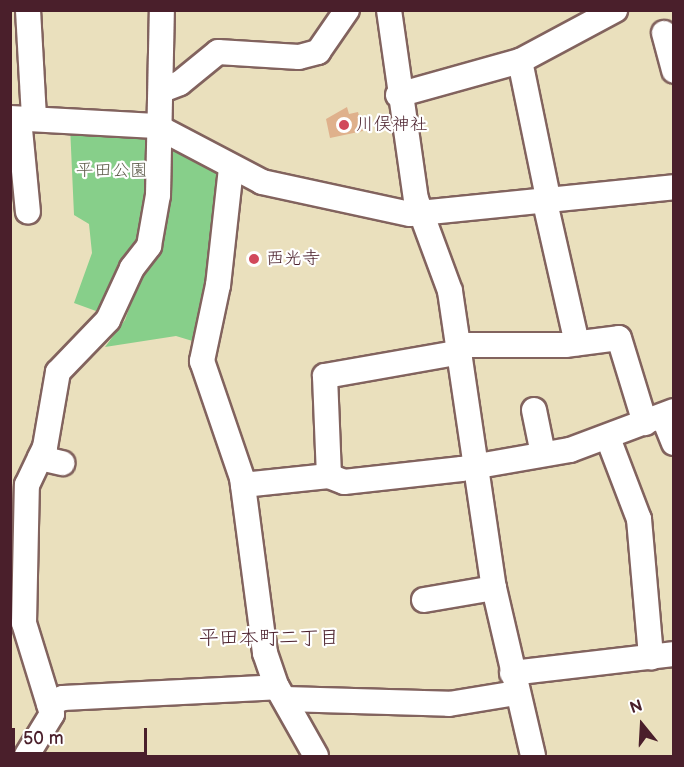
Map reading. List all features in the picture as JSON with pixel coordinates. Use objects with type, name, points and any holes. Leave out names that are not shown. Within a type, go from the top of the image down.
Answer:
[{"type":"street","points":[[28,10],[26,114],[28,212]]},
{"type":"street","points":[[22,751],[52,714],[54,702],[24,623],[27,485],[51,461],[58,372],[108,320],[132,268],[149,246],[161,113],[162,10]]},
{"type":"street","points":[[161,113],[180,83],[218,52],[299,57],[318,52],[347,10]]},
{"type":"street","points":[[389,10],[398,95],[423,212],[450,291],[494,588],[514,683],[533,756]]},
{"type":"street","points":[[398,95],[520,61],[615,10]]},
{"type":"street","points":[[664,33],[674,71]]},
{"type":"street","points":[[520,61],[577,343]]},
{"type":"street","points":[[26,114],[161,113],[231,168],[288,190],[410,214],[546,198],[674,187]]},
{"type":"street","points":[[231,168],[218,285],[201,361],[243,485],[265,653],[281,693],[316,756]]},
{"type":"street","points":[[328,476],[325,376],[460,348],[577,343],[619,338],[674,443]]},
{"type":"street","points":[[534,410],[543,454]]},
{"type":"street","points":[[243,485],[328,476],[344,482],[475,466],[543,454],[608,438],[660,417]]},
{"type":"street","points":[[54,702],[281,693],[449,704],[514,683],[662,656],[639,519],[608,438]]},
{"type":"street","points":[[424,600],[494,588]]},
{"type":"green space","name":"平田公園","points":[[70,126],[151,138],[145,243],[107,315],[74,303],[92,253],[89,224],[74,215]]},
{"type":"green space","points":[[170,146],[222,172],[199,343],[176,336],[105,347],[125,320],[141,275],[159,256]]},
{"type":"building","name":"川俣神社","points":[[347,107],[349,114],[358,112],[363,131],[330,138],[326,119]]},
{"type":"place","name":"川俣神社","points":[[344,125]]},
{"type":"place","name":"西光寺","points":[[254,259]]},
{"type":"district","name":"平田本町二丁目","points":[[269,638]]}]
